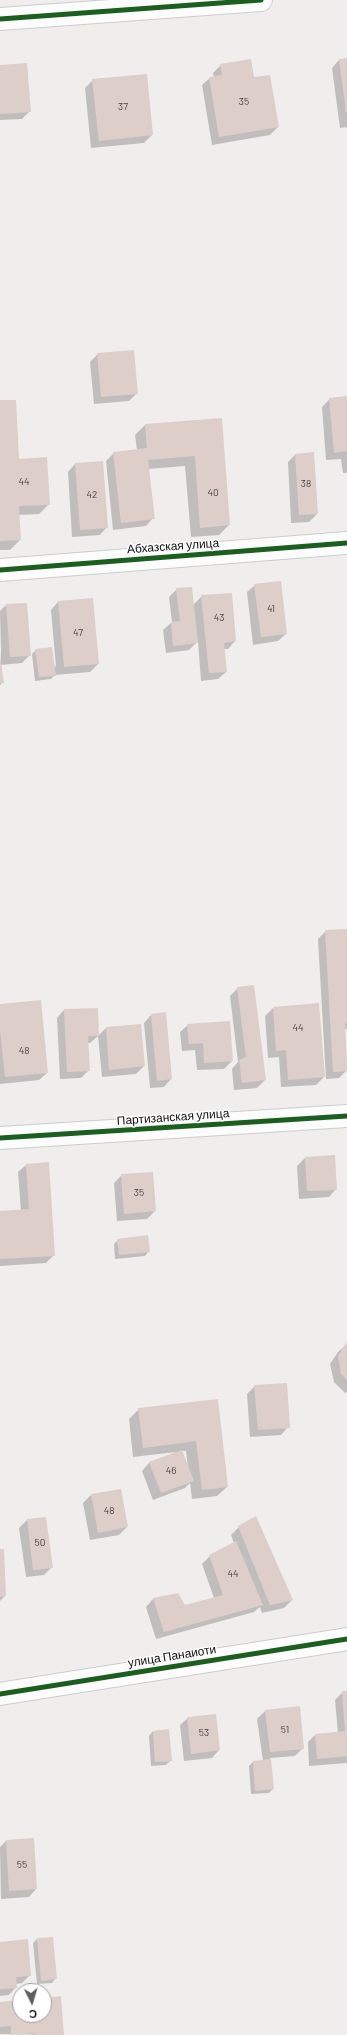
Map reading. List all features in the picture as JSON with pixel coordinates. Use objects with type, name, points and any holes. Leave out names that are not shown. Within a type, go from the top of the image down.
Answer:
[{"type":"street","points":[[0,19],[261,0]]},
{"type":"street","name":"Абхазская улица","points":[[0,570],[347,543]]},
{"type":"street","name":"Партизанская улица","points":[[0,1138],[347,1116]]},
{"type":"street","name":"улица Панаиоти","points":[[0,1694],[347,1639]]},
{"type":"building","points":[[347,58],[347,112],[346,112],[339,59]]},
{"type":"building","points":[[251,59],[254,77],[270,75],[279,127],[219,137],[209,77],[222,75],[220,64]]},
{"type":"building","points":[[27,63],[31,112],[0,114],[0,65]]},
{"type":"building","points":[[147,74],[153,135],[99,141],[92,79]]},
{"type":"building","points":[[134,350],[138,394],[101,397],[97,353]]},
{"type":"building","points":[[347,396],[347,451],[334,453],[329,398]]},
{"type":"building","points":[[0,400],[16,400],[19,459],[47,457],[50,505],[19,506],[21,540],[0,541]]},
{"type":"building","points":[[222,418],[230,525],[200,528],[195,456],[148,460],[155,519],[121,523],[113,452],[147,448],[145,424]]},
{"type":"building","points":[[314,452],[318,514],[299,515],[295,454]]},
{"type":"building","points":[[103,461],[108,528],[80,530],[75,463]]},
{"type":"building","points":[[281,581],[287,634],[261,637],[254,584]]},
{"type":"building","points":[[192,587],[198,643],[173,646],[171,622],[180,621],[176,588]]},
{"type":"building","points":[[232,593],[236,641],[224,643],[227,672],[209,673],[201,595]]},
{"type":"building","points":[[93,598],[99,664],[64,667],[58,601]]},
{"type":"building","points":[[27,603],[31,656],[10,657],[6,604]]},
{"type":"building","points":[[52,647],[56,676],[39,677],[35,649]]},
{"type":"building","points":[[0,656],[4,683],[0,683]]},
{"type":"building","points":[[347,929],[347,1023],[345,1023],[347,1071],[333,1072],[325,930]]},
{"type":"building","points":[[254,985],[266,1080],[242,1083],[239,1060],[246,1057],[237,987]]},
{"type":"building","points":[[41,1000],[48,1073],[5,1077],[0,1029],[0,1004]]},
{"type":"building","points":[[319,1003],[325,1077],[288,1080],[286,1050],[276,1051],[273,1007]]},
{"type":"building","points":[[98,1008],[99,1036],[88,1036],[90,1071],[67,1072],[64,1009]]},
{"type":"building","points":[[166,1012],[172,1079],[157,1081],[151,1014]]},
{"type":"building","points":[[230,1021],[233,1061],[204,1063],[203,1043],[189,1044],[187,1024]]},
{"type":"building","points":[[141,1024],[145,1066],[109,1070],[106,1027]]},
{"type":"building","points":[[335,1155],[337,1190],[307,1191],[305,1157]]},
{"type":"building","points":[[49,1162],[55,1256],[0,1259],[0,1211],[29,1209],[26,1164]]},
{"type":"building","points":[[153,1172],[156,1211],[124,1214],[121,1174]]},
{"type":"building","points":[[148,1235],[150,1252],[119,1255],[117,1239]]},
{"type":"building","points":[[346,1343],[347,1380],[341,1374],[338,1356]]},
{"type":"building","points":[[287,1383],[290,1428],[258,1430],[254,1385]]},
{"type":"building","points":[[218,1399],[228,1487],[202,1490],[196,1441],[143,1448],[138,1408]]},
{"type":"building","points":[[182,1450],[194,1481],[161,1493],[149,1462]]},
{"type":"building","points":[[121,1489],[128,1527],[98,1533],[91,1494]]},
{"type":"building","points":[[256,1516],[293,1600],[270,1605],[238,1526]]},
{"type":"building","points":[[46,1517],[53,1568],[33,1570],[27,1519]]},
{"type":"building","points":[[236,1541],[263,1605],[164,1632],[153,1598],[178,1593],[185,1605],[223,1595],[209,1555]]},
{"type":"building","points":[[0,1549],[4,1549],[6,1596],[0,1597]]},
{"type":"building","points":[[342,1691],[347,1691],[347,1756],[317,1759],[315,1734],[345,1731]]},
{"type":"building","points":[[300,1706],[304,1749],[270,1752],[265,1710]]},
{"type":"building","points":[[216,1714],[220,1750],[191,1754],[187,1717]]},
{"type":"building","points":[[169,1729],[172,1761],[155,1762],[153,1731]]},
{"type":"building","points":[[271,1759],[274,1789],[255,1791],[253,1761]]},
{"type":"building","points":[[34,1838],[37,1889],[9,1891],[6,1840]]},
{"type":"building","points":[[53,1937],[57,1979],[41,1981],[37,1938]]},
{"type":"building","points":[[28,1939],[31,1976],[16,1977],[17,1983],[12,1983],[12,1988],[0,1989],[0,1942]]},
{"type":"building","points":[[61,1996],[64,2035],[35,2035],[35,2033],[11,2035],[11,2026],[0,2027],[0,2002],[12,2001],[12,2023],[52,2023],[52,1997]]},
{"type":"cycle path","points":[[0,19],[261,0]]},
{"type":"cycle path","points":[[0,570],[347,543]]},
{"type":"cycle path","points":[[0,1138],[347,1116]]},
{"type":"cycle path","points":[[0,1694],[347,1639]]}]
